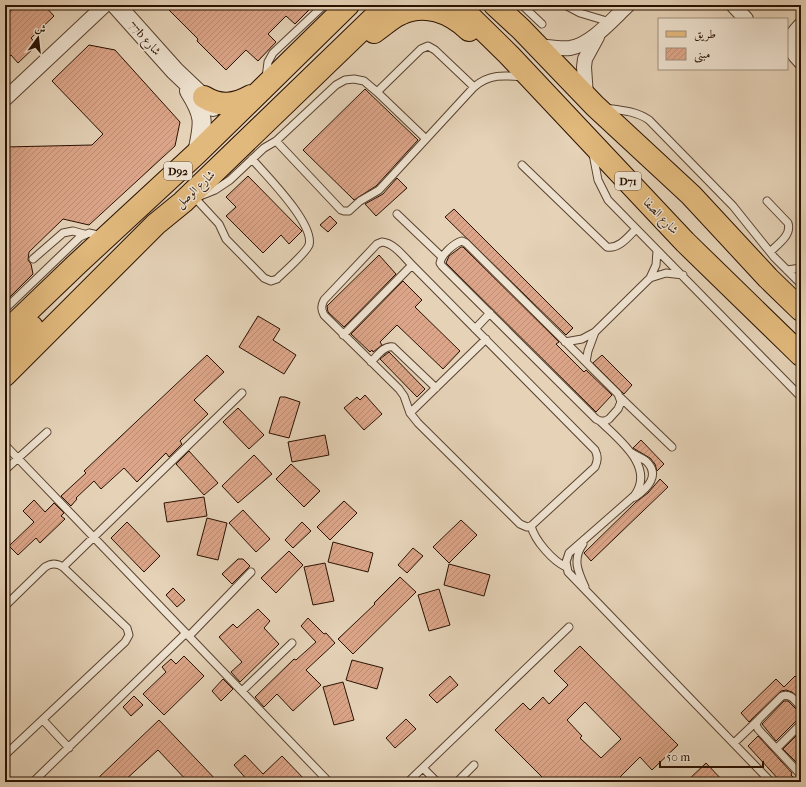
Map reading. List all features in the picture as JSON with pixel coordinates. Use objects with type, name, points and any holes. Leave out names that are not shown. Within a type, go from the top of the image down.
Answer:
[{"type":"main road","name":"D92","points":[[5,333],[197,152],[348,5]]},
{"type":"main road","name":"شارع الوصل","points":[[5,375],[156,224],[189,200],[387,5]]},
{"type":"main road","name":"شارع الصفا","points":[[458,5],[509,55],[685,242],[801,354]]},
{"type":"main road","name":"D71","points":[[495,5],[523,14],[538,46],[590,101],[691,195],[768,278],[801,310]]},
{"type":"main road","points":[[330,60],[354,48],[399,14],[410,10],[423,9],[434,9],[454,17],[491,50],[503,55],[509,55]]},
{"type":"main road","points":[[204,97],[217,103],[231,104],[238,103],[261,89]]},
{"type":"main road","points":[[5,352],[62,296],[73,278],[77,264]]},
{"type":"street","points":[[538,46],[561,48],[576,47],[605,26],[628,5]]},
{"type":"street","points":[[733,5],[745,18]]},
{"type":"street","points":[[5,99],[116,6]]},
{"type":"street","name":"77b شارع","points":[[116,6],[175,71],[204,97],[227,122]]},
{"type":"street","points":[[794,56],[790,42],[791,37],[801,25]]},
{"type":"street","points":[[590,101],[584,67],[585,60],[605,26]]},
{"type":"street","name":"77b شارع","points":[[175,71],[198,106],[201,114],[202,125],[197,152]]},
{"type":"lane","points":[[261,89],[267,67],[273,53],[324,5]]},
{"type":"lane","points":[[565,5],[605,26]]},
{"type":"lane","points":[[377,92],[421,49],[428,46],[435,50],[474,87]]},
{"type":"lane","points":[[276,141],[341,210],[347,212],[364,198],[379,190],[474,87],[488,78],[498,75],[531,78]]},
{"type":"lane","points":[[189,200],[209,193],[230,180],[264,148],[276,141],[336,85],[345,80],[354,79],[364,81],[426,139]]},
{"type":"lane","points":[[590,101],[633,112],[649,120],[734,206],[770,252],[801,284]]},
{"type":"lane","points":[[592,144],[596,174],[608,200],[801,397]]},
{"type":"lane","points":[[189,200],[219,224],[226,238],[264,278],[271,281],[277,279],[308,248],[310,240],[303,223],[287,199],[252,159]]},
{"type":"lane","points":[[522,165],[607,247],[616,247],[636,229]]},
{"type":"lane","points":[[767,201],[788,223],[789,227],[787,234],[770,252]]},
{"type":"lane","points":[[397,214],[442,257]]},
{"type":"lane","points":[[33,259],[63,233],[73,231],[84,234],[93,233],[106,237]]},
{"type":"lane","points":[[5,309],[84,234]]},
{"type":"lane","points":[[566,567],[569,553],[588,538],[638,491],[642,479],[639,466],[630,452],[600,421],[596,419],[442,266],[440,263],[442,257],[457,243],[462,241],[466,243],[672,448]]},
{"type":"lane","points":[[387,242],[412,265],[474,329],[486,339],[595,450],[598,455],[598,461],[595,467],[531,526],[527,527],[520,524],[418,423],[410,413],[404,396],[399,389],[343,335],[321,310],[324,300],[377,244],[387,242]]},
{"type":"lane","points":[[565,342],[582,339],[596,332],[650,278],[656,265],[658,251]]},
{"type":"lane","points":[[343,335],[412,265]]},
{"type":"lane","points":[[787,270],[801,268]]},
{"type":"lane","points":[[650,278],[666,273],[683,275]]},
{"type":"lane","points":[[474,329],[490,314]]},
{"type":"lane","points":[[586,362],[588,350],[596,332]]},
{"type":"lane","points":[[410,413],[486,339]]},
{"type":"lane","points":[[370,362],[384,348],[393,347],[436,388]]},
{"type":"lane","points":[[63,567],[242,393]]},
{"type":"lane","points":[[600,421],[609,419],[618,409],[621,398]]},
{"type":"lane","points":[[5,470],[47,432]]},
{"type":"lane","points":[[5,445],[329,782]]},
{"type":"lane","points":[[626,503],[645,490],[651,482],[652,476],[652,471],[646,462],[630,452]]},
{"type":"lane","points":[[531,526],[533,533],[542,546],[566,567],[571,576],[587,590],[771,782]]},
{"type":"lane","points":[[587,590],[577,570],[576,564],[578,552],[588,538]]},
{"type":"lane","points":[[5,606],[45,567],[56,564],[63,567],[127,628],[129,635],[125,642],[5,755]]},
{"type":"lane","points":[[34,782],[251,572]]},
{"type":"lane","points":[[408,782],[569,627]]},
{"type":"lane","points":[[242,691],[292,643]]},
{"type":"lane","points":[[734,743],[782,696],[791,696],[801,707]]},
{"type":"lane","points":[[43,720],[69,748]]},
{"type":"lane","points":[[756,721],[756,726],[758,729],[800,773]]},
{"type":"lane","points":[[776,748],[801,724]]},
{"type":"lane","points":[[457,782],[474,765]]},
{"type":"lane","points":[[423,768],[437,782]]},
{"type":"building","points":[[17,5],[44,5],[54,16],[31,38],[37,45],[18,63],[11,55],[5,61],[5,16]]},
{"type":"building","points":[[164,5],[314,5],[295,24],[286,16],[268,34],[276,42],[258,61],[246,50],[226,70]]},
{"type":"building","points":[[89,45],[115,50],[180,122],[175,146],[89,225],[63,219],[29,252],[28,260],[31,264],[33,274],[5,302],[5,147],[92,145],[103,134],[52,81]]},
{"type":"building","points":[[365,89],[418,140],[376,186],[354,200],[303,150]]},
{"type":"building","points":[[248,176],[302,231],[289,244],[281,235],[263,253],[226,216],[236,207],[226,197]]},
{"type":"building","points":[[397,178],[407,188],[376,216],[365,204],[383,194]]},
{"type":"building","points":[[454,209],[573,328],[566,335],[445,217]]},
{"type":"building","points":[[330,216],[337,223],[328,232],[320,225]]},
{"type":"building","points":[[463,247],[559,342],[556,344],[584,372],[586,370],[612,395],[596,412],[446,263],[449,256]]},
{"type":"building","points":[[379,255],[396,274],[344,327],[328,312],[327,306]]},
{"type":"building","points":[[403,281],[422,300],[415,307],[460,351],[443,369],[397,325],[380,342],[382,345],[373,352],[372,350],[370,352],[351,334]]},
{"type":"building","points":[[258,316],[280,329],[273,340],[296,355],[284,374],[239,347]]},
{"type":"building","points":[[389,352],[425,389],[417,397],[380,359]]},
{"type":"building","points":[[207,355],[224,372],[194,400],[208,414],[180,441],[182,444],[169,457],[166,453],[137,482],[124,468],[101,489],[94,481],[76,498],[77,499],[71,506],[61,496],[86,473],[84,471]]},
{"type":"building","points":[[602,355],[632,385],[624,394],[593,363]]},
{"type":"building","points":[[365,395],[382,414],[364,430],[344,408],[357,397],[360,400]]},
{"type":"building","points":[[280,397],[285,397],[300,402],[289,438],[269,433]]},
{"type":"building","points":[[238,408],[264,435],[249,449],[223,422]]},
{"type":"building","points":[[325,435],[329,455],[292,462],[288,442]]},
{"type":"building","points":[[641,440],[664,464],[657,471],[655,464],[650,458],[633,448]]},
{"type":"building","points":[[189,451],[218,483],[204,495],[176,464]]},
{"type":"building","points":[[254,455],[272,474],[238,503],[222,486]]},
{"type":"building","points":[[291,464],[320,491],[304,507],[276,479]]},
{"type":"building","points":[[660,479],[668,487],[591,561],[584,553],[636,502],[648,493]]},
{"type":"building","points":[[204,497],[207,516],[167,522],[164,503]]},
{"type":"building","points":[[34,500],[45,512],[54,503],[64,513],[61,516],[65,519],[40,543],[36,538],[18,555],[9,546],[34,522],[23,511]]},
{"type":"building","points":[[344,501],[357,513],[330,540],[317,527]]},
{"type":"building","points":[[243,510],[270,539],[256,552],[229,523]]},
{"type":"building","points":[[207,518],[227,523],[218,560],[197,555]]},
{"type":"building","points":[[461,520],[477,535],[449,563],[433,547]]},
{"type":"building","points":[[127,522],[160,556],[144,572],[111,538]]},
{"type":"building","points":[[302,522],[311,531],[293,548],[285,540]]},
{"type":"building","points":[[333,542],[373,553],[368,572],[328,562]]},
{"type":"building","points":[[413,548],[423,556],[407,573],[398,565]]},
{"type":"building","points":[[289,551],[303,565],[276,593],[261,578]]},
{"type":"building","points":[[238,559],[243,559],[250,566],[232,584],[222,574]]},
{"type":"building","points":[[325,563],[334,601],[313,605],[304,567]]},
{"type":"building","points":[[449,564],[490,575],[484,596],[444,585]]},
{"type":"building","points":[[400,577],[416,592],[353,654],[338,639],[375,604],[374,603]]},
{"type":"building","points":[[173,588],[185,600],[177,607],[166,595]]},
{"type":"building","points":[[439,589],[450,625],[429,631],[418,595]]},
{"type":"building","points":[[258,609],[270,621],[264,628],[279,644],[240,682],[231,672],[242,662],[219,637],[233,624],[237,628]]},
{"type":"building","points":[[308,618],[324,634],[326,633],[335,643],[306,670],[321,685],[293,711],[277,694],[264,707],[255,697],[294,659],[296,660],[316,642],[301,626]]},
{"type":"building","points":[[580,646],[678,745],[652,770],[640,757],[615,782],[547,782],[495,730],[523,703],[530,710],[543,697],[549,704],[568,685],[554,671]],"holes":[[[585,702],[621,739],[601,758],[580,738],[582,736],[567,720]]]},
{"type":"building","points":[[184,656],[204,676],[164,715],[143,694],[166,672],[162,667],[171,659],[176,664]]},
{"type":"building","points":[[352,660],[383,668],[377,689],[346,680]]},
{"type":"building","points":[[450,676],[458,685],[437,703],[429,695]]},
{"type":"building","points":[[795,676],[801,682],[801,700],[792,692],[786,690],[781,691],[749,722],[741,713],[776,679],[784,687]]},
{"type":"building","points":[[223,679],[233,689],[221,701],[212,691]]},
{"type":"building","points":[[343,682],[354,720],[334,725],[323,687]]},
{"type":"building","points":[[134,696],[143,705],[131,716],[123,707]]},
{"type":"building","points":[[784,701],[788,701],[801,712],[801,719],[797,720],[776,741],[762,724]]},
{"type":"building","points":[[406,719],[416,729],[395,748],[386,738]]},
{"type":"building","points":[[159,720],[218,782],[188,782],[158,750],[123,782],[94,782]]},
{"type":"building","points":[[801,731],[801,765],[800,766],[783,749]]},
{"type":"building","points":[[758,736],[792,773],[791,775],[798,782],[781,782],[748,746]]},
{"type":"building","points":[[245,755],[263,774],[282,756],[307,782],[249,782],[234,765]]},
{"type":"building","points":[[706,763],[724,782],[686,782]]}]
